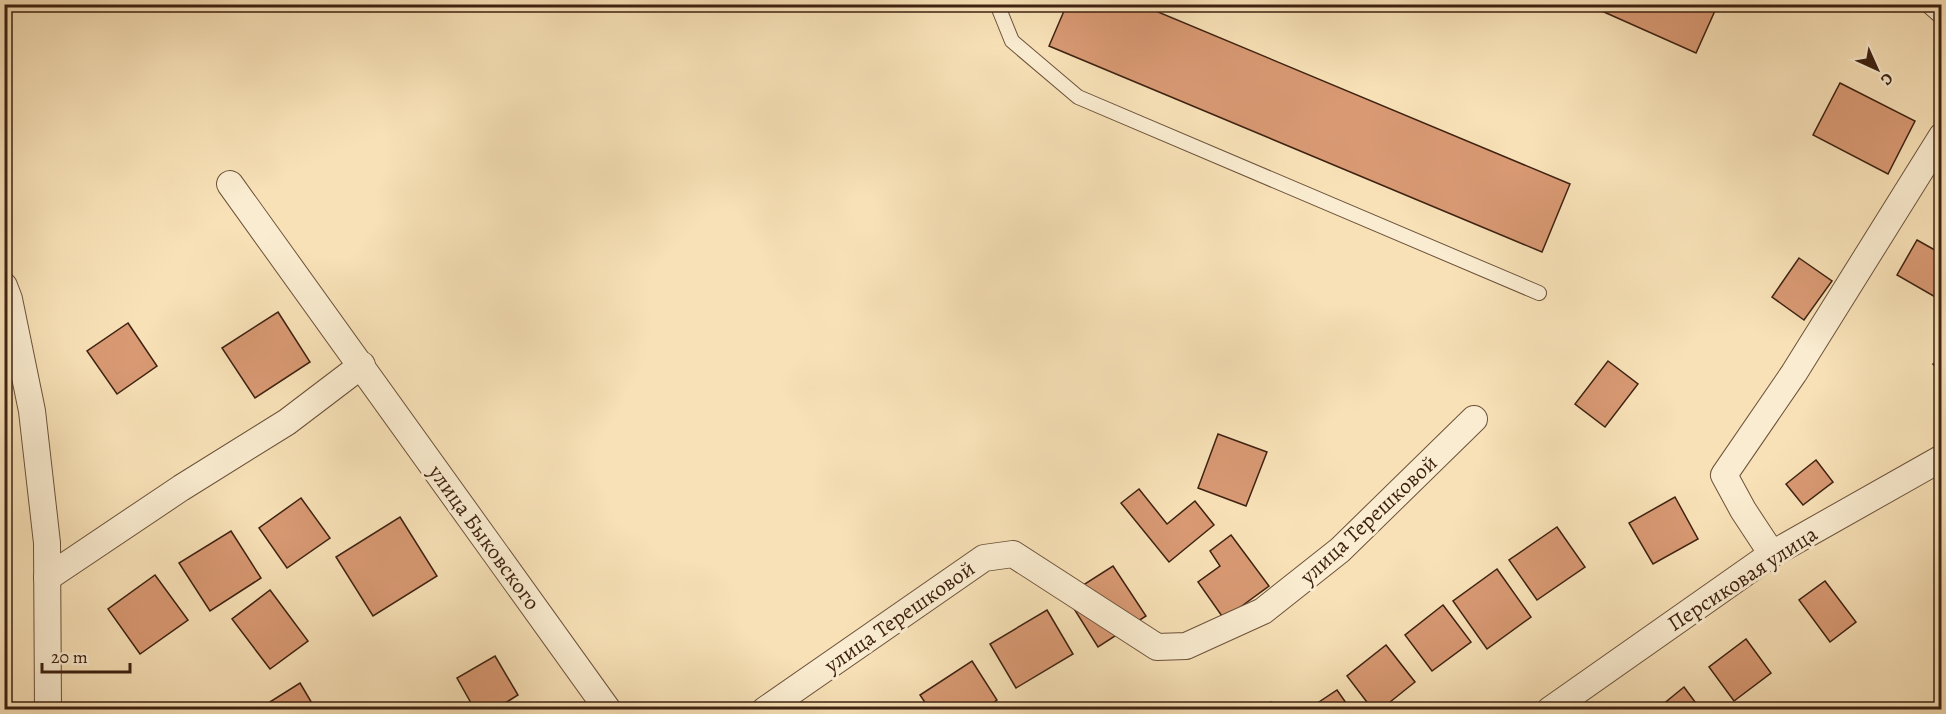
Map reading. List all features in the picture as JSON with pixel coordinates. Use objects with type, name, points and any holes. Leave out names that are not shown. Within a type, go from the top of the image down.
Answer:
[{"type":"street","points":[[1772,554],[1743,510],[1724,475],[1800,363],[1941,136]]},
{"type":"street","name":"улица Быковского","points":[[230,184],[608,710]]},
{"type":"street","points":[[4,286],[9,299],[32,411],[47,543],[48,710]]},
{"type":"street","points":[[47,578],[181,488],[287,422],[362,365]]},
{"type":"street","name":"улица Терешковой","points":[[765,710],[984,558],[1013,554],[1157,647],[1186,646],[1263,611],[1340,550],[1474,419]]},
{"type":"street","name":"Персиковая улица","points":[[1550,710],[1772,554],[1941,458]]},
{"type":"lane","points":[[997,4],[1012,41],[1078,97],[1539,293]]},
{"type":"lane","points":[[1926,4],[1941,18]]},
{"type":"building","points":[[1067,4],[1139,4],[1570,184],[1542,252],[1049,46]]},
{"type":"building","points":[[1586,4],[1718,4],[1696,53]]},
{"type":"building","points":[[1840,83],[1915,121],[1888,174],[1813,135]]},
{"type":"building","points":[[1917,240],[1942,254],[1942,291],[1937,298],[1897,275]]},
{"type":"building","points":[[1799,258],[1832,281],[1804,320],[1772,297]]},
{"type":"building","points":[[278,312],[310,362],[255,398],[222,348]]},
{"type":"building","points":[[128,323],[157,366],[117,394],[87,351]]},
{"type":"building","points":[[1942,357],[1942,374],[1933,364]]},
{"type":"building","points":[[1608,361],[1638,384],[1605,427],[1575,404]]},
{"type":"building","points":[[1218,434],[1267,452],[1246,506],[1198,488]]},
{"type":"building","points":[[1816,460],[1833,482],[1803,505],[1786,484]]},
{"type":"building","points":[[1139,489],[1167,524],[1195,501],[1214,525],[1169,562],[1121,503]]},
{"type":"building","points":[[1675,497],[1698,539],[1653,564],[1629,523]]},
{"type":"building","points":[[301,498],[330,538],[287,568],[259,528]]},
{"type":"building","points":[[400,517],[437,576],[373,616],[336,557]]},
{"type":"building","points":[[1557,527],[1585,567],[1537,600],[1509,560]]},
{"type":"building","points":[[231,531],[261,578],[210,611],[179,563]]},
{"type":"building","points":[[1231,535],[1269,586],[1224,619],[1198,582],[1220,566],[1210,551]]},
{"type":"building","points":[[1113,566],[1146,616],[1098,647],[1066,596]]},
{"type":"building","points":[[1497,569],[1531,617],[1487,649],[1453,601]]},
{"type":"building","points":[[155,575],[188,620],[140,654],[108,609]]},
{"type":"building","points":[[1825,581],[1856,622],[1830,642],[1799,600]]},
{"type":"building","points":[[270,590],[308,641],[270,669],[232,619]]},
{"type":"building","points":[[1443,605],[1471,642],[1432,671],[1405,635]]},
{"type":"building","points":[[1047,610],[1073,654],[1016,688],[990,644]]},
{"type":"building","points":[[1746,639],[1771,673],[1734,701],[1709,667]]},
{"type":"building","points":[[1386,645],[1415,682],[1380,710],[1373,710],[1347,676]]},
{"type":"building","points":[[495,656],[518,695],[494,710],[475,710],[457,678]]},
{"type":"building","points":[[972,661],[997,700],[983,710],[930,710],[920,695]]},
{"type":"building","points":[[300,683],[316,710],[257,710]]},
{"type":"building","points":[[1684,687],[1701,710],[1656,710]]},
{"type":"building","points":[[4,688],[10,689],[9,710],[4,710]]},
{"type":"building","points":[[1337,690],[1351,710],[1307,710]]},
{"type":"building","points":[[1271,702],[1276,710],[1261,710]]}]
